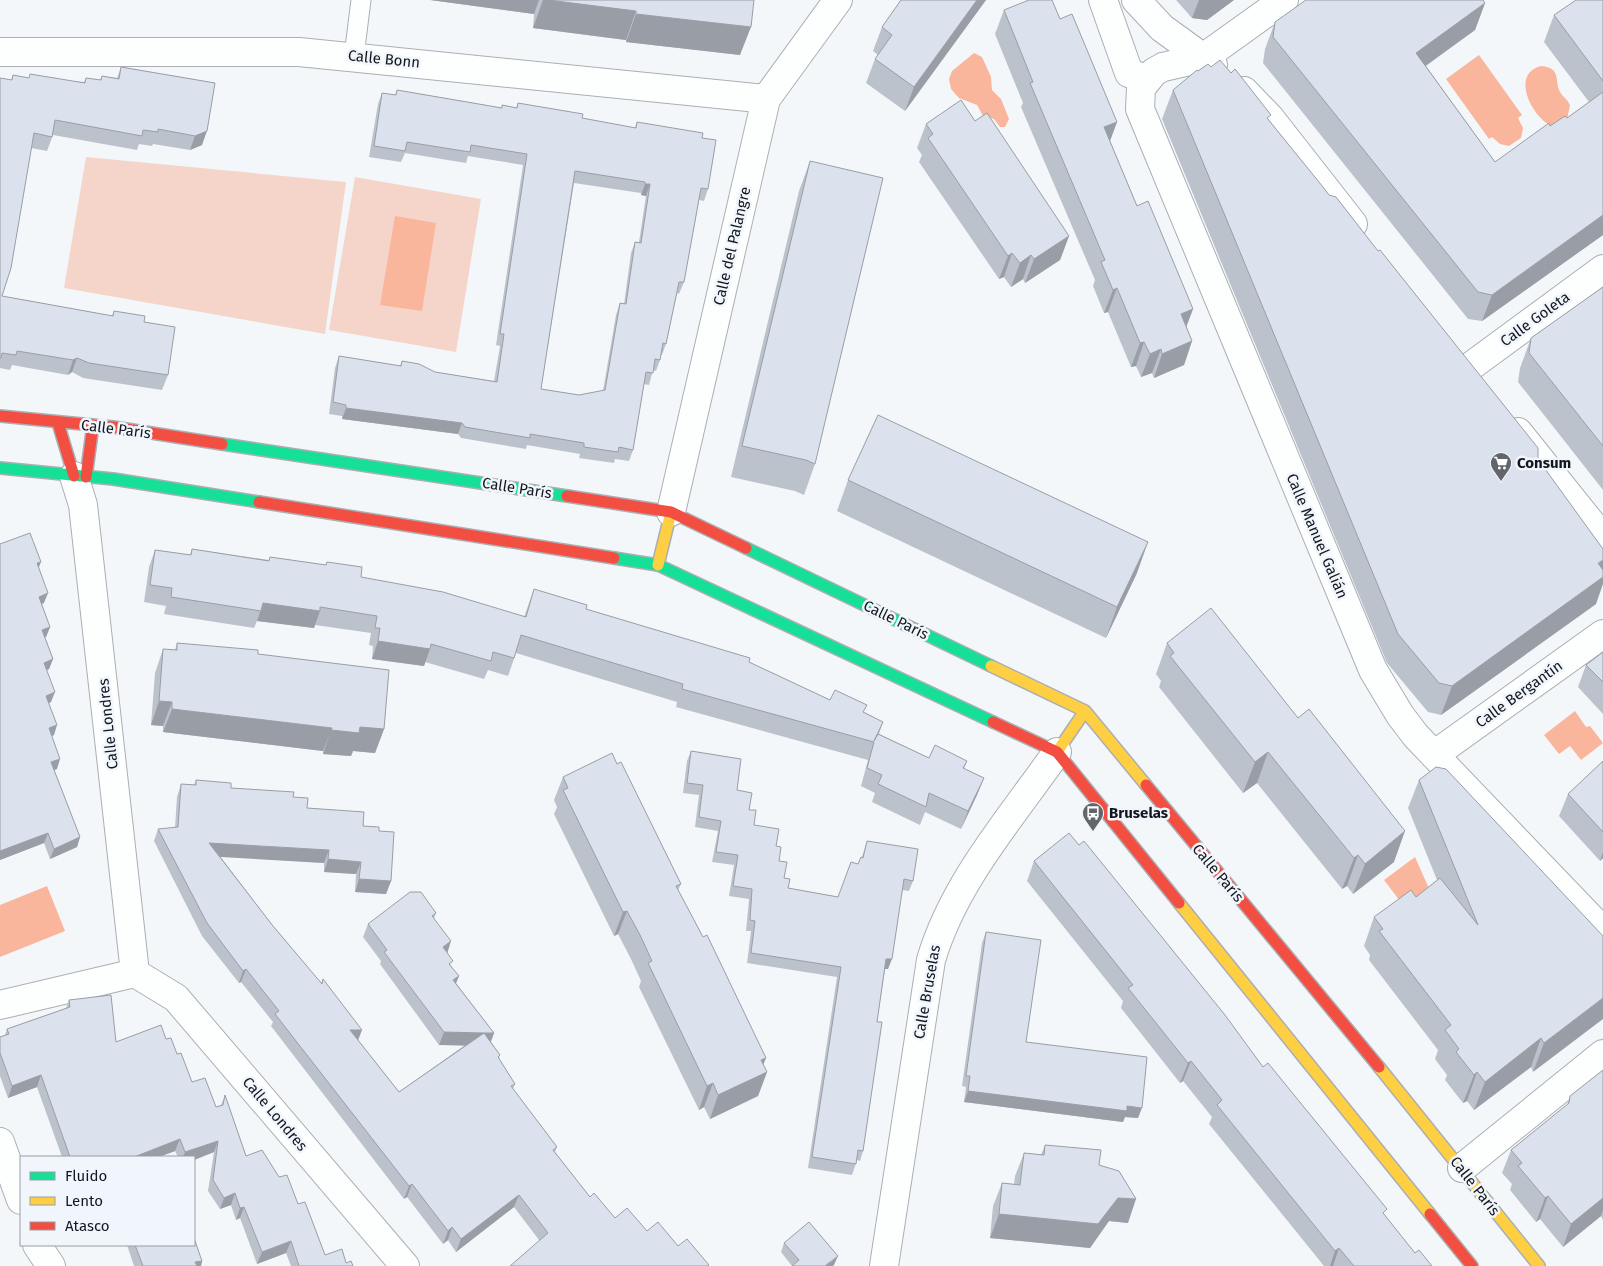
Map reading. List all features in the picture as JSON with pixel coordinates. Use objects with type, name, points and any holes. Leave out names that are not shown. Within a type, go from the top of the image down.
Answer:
[{"type":"main road","name":"Calle París","points":[[0,416],[93,425],[671,512],[1086,711],[1462,1168],[1539,1266]]},
{"type":"main road","points":[[58,423],[80,476]]},
{"type":"main road","points":[[80,476],[93,425]]},
{"type":"main road","points":[[0,468],[80,476],[658,565],[1057,752],[1472,1266]]},
{"type":"main road","points":[[658,565],[671,512]]},
{"type":"main road","points":[[1057,752],[1086,711]]},
{"type":"street","name":"Calle del Palangre","points":[[671,512],[766,99],[838,0]]},
{"type":"street","points":[[1103,0],[1129,72],[1146,79],[1163,67],[1203,58],[1284,0]]},
{"type":"street","points":[[1136,0],[1162,28],[1240,86],[1270,118],[1368,244]]},
{"type":"street","name":"Calle Bonn","points":[[0,52],[299,52],[354,56],[766,99]]},
{"type":"street","name":"Calle Manuel Galián","points":[[1146,79],[1139,99],[1140,109],[1373,670],[1400,715],[1434,755],[1603,931]]},
{"type":"street","name":"Calle Goleta","points":[[1485,392],[1460,361],[1603,269]]},
{"type":"street","points":[[1504,415],[1603,538]]},
{"type":"street","name":"Calle Londres","points":[[80,476],[135,973],[176,998],[405,1266]]},
{"type":"street","name":"Calle Bergantín","points":[[1434,755],[1603,634]]},
{"type":"street","name":"Calle Bruselas","points":[[884,1266],[931,960],[938,935],[962,887],[1057,752]]},
{"type":"street","points":[[0,1005],[135,973]]},
{"type":"street","points":[[1462,1168],[1603,1054]]},
{"type":"street","points":[[0,1142],[20,1197]]},
{"type":"street","points":[[38,1246],[51,1266]]},
{"type":"lane","points":[[354,56],[361,0]]},
{"type":"shaded area","points":[[974,53],[982,57],[991,77],[992,90],[1001,99],[1009,119],[1005,127],[1000,127],[994,119],[983,116],[977,105],[959,98],[951,89],[949,79],[952,71]]},
{"type":"shaded area","points":[[1479,55],[1522,115],[1518,118],[1523,128],[1521,138],[1509,146],[1500,144],[1492,137],[1489,139],[1446,79]]},
{"type":"shaded area","points":[[1541,66],[1548,67],[1555,72],[1558,88],[1570,105],[1567,120],[1553,126],[1546,123],[1539,116],[1528,98],[1526,78],[1531,71]]},
{"type":"shaded area","points":[[86,157],[346,182],[325,334],[64,288]]},
{"type":"shaded area","points":[[355,177],[481,199],[456,352],[329,330]]},
{"type":"shaded area","points":[[395,216],[436,223],[422,311],[380,305]]},
{"type":"shaded area","points":[[1575,711],[1586,727],[1590,726],[1603,743],[1581,760],[1570,746],[1559,754],[1544,735]]},
{"type":"shaded area","points":[[1415,857],[1439,911],[1400,901],[1384,880]]},
{"type":"shaded area","points":[[47,886],[65,931],[0,957],[0,905]]},
{"type":"building","points":[[548,0],[754,0],[751,27],[636,14],[636,11]]},
{"type":"building","points":[[901,0],[977,0],[914,87],[875,59],[892,35],[882,27]]},
{"type":"building","points":[[1029,0],[1052,0],[1060,19],[1072,14],[1117,122],[1104,127],[1137,206],[1148,201],[1193,309],[1181,314],[1192,341],[1162,354],[1161,349],[1150,354],[1144,342],[1140,343],[1117,288],[1113,290],[1101,262],[1105,260],[1030,83],[1033,82],[1004,10]]},
{"type":"building","points":[[1306,0],[1483,0],[1485,3],[1416,53],[1495,162],[1549,123],[1550,126],[1565,116],[1567,118],[1603,92],[1603,215],[1492,295],[1478,292],[1273,37],[1275,22]]},
{"type":"building","points":[[1576,0],[1603,0],[1603,81],[1554,15]]},
{"type":"building","points":[[1220,60],[1231,73],[1235,69],[1271,115],[1267,118],[1329,195],[1336,197],[1378,251],[1380,250],[1538,448],[1538,457],[1548,473],[1603,549],[1603,560],[1598,563],[1603,570],[1603,577],[1452,686],[1439,683],[1398,634],[1173,90],[1197,70],[1208,64],[1211,67]]},
{"type":"building","points":[[121,67],[215,83],[207,131],[195,136],[158,129],[158,132],[143,130],[142,136],[55,120],[52,137],[34,133],[11,268],[2,296],[113,316],[114,311],[145,316],[144,322],[175,327],[168,375],[89,363],[77,358],[73,360],[17,351],[16,355],[2,353],[0,358],[0,78],[12,80],[13,75],[29,78],[30,74],[85,83],[86,78],[101,80],[102,76],[119,79]]},
{"type":"building","points":[[397,90],[502,108],[502,105],[517,108],[518,103],[583,114],[582,118],[636,128],[637,122],[703,133],[702,138],[716,140],[708,189],[701,188],[684,282],[679,282],[666,344],[663,343],[660,360],[655,359],[653,373],[646,372],[633,450],[619,447],[618,452],[584,447],[584,443],[530,434],[530,438],[465,427],[462,423],[346,408],[346,405],[333,402],[339,356],[401,366],[402,361],[419,364],[435,372],[497,382],[504,334],[500,334],[527,154],[471,145],[470,152],[407,142],[405,151],[374,146],[382,93],[396,95]],"holes":[[[575,171],[645,182],[645,184],[650,184],[641,243],[635,242],[626,304],[620,303],[605,390],[579,395],[541,389]]]},
{"type":"building","points":[[961,100],[975,121],[987,113],[1069,236],[1034,259],[1031,255],[1020,263],[1012,253],[1008,256],[928,138],[933,134],[926,124]]},
{"type":"building","points":[[810,161],[883,178],[815,464],[806,460],[742,446]]},
{"type":"building","points":[[1603,287],[1603,446],[1529,353],[1531,338]]},
{"type":"building","points":[[878,415],[1148,542],[1117,607],[848,480]]},
{"type":"building","points":[[30,533],[41,562],[37,563],[48,593],[39,597],[50,627],[42,630],[53,659],[44,663],[55,692],[46,696],[57,725],[49,728],[60,759],[51,762],[80,837],[54,849],[48,833],[0,851],[0,544]]},
{"type":"building","points":[[192,549],[269,561],[270,557],[326,565],[327,562],[362,567],[361,577],[443,592],[526,617],[534,589],[587,605],[586,609],[750,658],[749,662],[830,700],[835,690],[867,705],[863,712],[883,722],[874,741],[878,734],[929,758],[935,745],[967,761],[963,768],[984,778],[968,811],[929,793],[926,807],[878,784],[882,775],[867,768],[874,742],[682,689],[683,684],[521,635],[514,658],[493,652],[491,661],[431,644],[430,649],[378,641],[380,628],[375,628],[377,616],[320,607],[320,611],[263,603],[261,611],[171,597],[172,588],[150,585],[155,550],[191,555]]},
{"type":"building","points":[[1211,608],[1298,718],[1309,709],[1405,831],[1365,864],[1358,855],[1354,858],[1268,752],[1255,762],[1170,656],[1174,653],[1167,643]]},
{"type":"building","points":[[177,643],[258,650],[258,654],[389,670],[384,729],[360,727],[359,733],[331,730],[332,728],[172,709],[172,702],[159,701],[163,649],[177,650]]},
{"type":"building","points":[[1603,652],[1603,682],[1586,665]]},
{"type":"building","points":[[691,751],[741,759],[737,790],[752,793],[749,810],[756,810],[754,825],[779,829],[776,846],[781,847],[779,861],[787,862],[784,878],[790,879],[788,888],[838,897],[851,862],[858,864],[861,857],[863,858],[867,841],[918,849],[913,881],[904,879],[892,959],[886,959],[877,1022],[882,1022],[863,1151],[858,1150],[856,1164],[812,1157],[841,967],[751,953],[755,921],[750,920],[752,889],[733,886],[738,855],[716,852],[721,821],[699,817],[703,785],[687,783]]},
{"type":"building","points":[[612,753],[617,764],[621,762],[681,884],[676,886],[703,937],[707,935],[766,1058],[761,1060],[767,1072],[718,1095],[713,1083],[707,1086],[648,963],[652,961],[640,935],[627,911],[623,912],[563,790],[568,788],[563,777]]},
{"type":"building","points":[[1603,761],[1603,832],[1568,794]]},
{"type":"building","points":[[1436,767],[1446,769],[1603,936],[1603,998],[1544,1043],[1541,1038],[1485,1082],[1477,1072],[1474,1075],[1456,1052],[1459,1049],[1445,1030],[1451,1025],[1379,931],[1383,929],[1374,917],[1411,890],[1416,897],[1440,878],[1478,925],[1419,780]]},
{"type":"building","points":[[196,780],[231,783],[231,788],[294,792],[293,797],[308,798],[307,808],[364,812],[363,826],[379,827],[379,831],[394,832],[391,881],[359,879],[361,862],[328,859],[329,850],[209,843],[273,926],[322,984],[323,979],[362,1030],[350,1030],[399,1092],[484,1033],[500,1055],[498,1057],[515,1084],[511,1086],[557,1147],[553,1150],[590,1197],[594,1193],[615,1218],[627,1208],[647,1231],[658,1222],[678,1246],[687,1239],[709,1265],[510,1266],[548,1233],[519,1195],[461,1239],[452,1227],[448,1231],[412,1184],[409,1186],[275,1014],[279,1011],[246,969],[243,971],[207,923],[158,829],[178,827],[181,784],[196,785]]},
{"type":"building","points":[[1069,833],[1079,845],[1084,841],[1225,1015],[1263,1067],[1268,1063],[1387,1209],[1383,1213],[1415,1253],[1419,1250],[1432,1266],[1354,1266],[1339,1248],[1335,1251],[1217,1105],[1222,1100],[1191,1061],[1188,1063],[1128,988],[1133,985],[1034,861]]},
{"type":"building","points":[[410,892],[421,892],[436,913],[432,916],[451,941],[443,947],[453,961],[449,964],[459,976],[453,980],[494,1033],[444,1032],[384,952],[387,950],[368,924]]},
{"type":"building","points":[[986,932],[1041,940],[1026,1042],[1147,1057],[1142,1108],[1127,1106],[1127,1111],[968,1091],[970,1076],[966,1076]]},
{"type":"building","points":[[111,995],[116,1042],[161,1025],[166,1039],[171,1038],[177,1054],[181,1053],[192,1082],[205,1078],[216,1107],[223,1105],[225,1095],[246,1156],[262,1150],[279,1177],[287,1175],[298,1204],[305,1202],[325,1255],[342,1249],[346,1263],[351,1261],[353,1266],[299,1266],[291,1241],[262,1252],[244,1207],[240,1208],[235,1193],[224,1198],[213,1180],[218,1141],[185,1152],[180,1139],[137,1156],[70,1156],[41,1075],[12,1086],[0,1053],[0,1037],[9,1034],[7,1029],[70,1007],[69,1000]]},
{"type":"building","points":[[1603,1070],[1603,1198],[1571,1224],[1548,1196],[1545,1198],[1518,1166],[1522,1163],[1511,1150],[1569,1103],[1570,1096]]},
{"type":"building","points":[[1045,1145],[1101,1150],[1099,1165],[1119,1171],[1136,1199],[1118,1198],[1098,1224],[999,1214],[1002,1183],[1020,1185],[1024,1153],[1044,1155]]},
{"type":"building","points":[[809,1222],[838,1256],[827,1266],[792,1266],[799,1260],[784,1243]]},
{"type":"building","points":[[195,1241],[202,1261],[195,1262],[197,1266],[143,1266],[135,1246],[195,1246]]},
{"type":"traffic: fast","points":[[222,444],[567,496]]},
{"type":"traffic: fast","points":[[0,468],[113,479],[259,502]]},
{"type":"traffic: fast","points":[[746,548],[991,666]]},
{"type":"traffic: fast","points":[[614,558],[658,565],[993,722]]},
{"type":"traffic: slow","points":[[658,565],[671,512]]},
{"type":"traffic: slow","points":[[991,666],[1085,711],[1146,785]]},
{"type":"traffic: slow","points":[[1057,752],[1085,711]]},
{"type":"traffic: slow","points":[[1179,903],[1430,1214]]},
{"type":"traffic: slow","points":[[1379,1067],[1539,1266]]},
{"type":"traffic: jam","points":[[0,416],[113,427],[222,444]]},
{"type":"traffic: jam","points":[[58,423],[74,476]]},
{"type":"traffic: jam","points":[[86,477],[93,425]]},
{"type":"traffic: jam","points":[[567,496],[671,512],[746,548]]},
{"type":"traffic: jam","points":[[259,502],[614,558]]},
{"type":"traffic: jam","points":[[993,722],[1057,752],[1179,903]]},
{"type":"traffic: jam","points":[[1146,785],[1379,1067]]},
{"type":"traffic: jam","points":[[1430,1214],[1472,1266]]},
{"type":"place","name":"Consum","points":[[1501,482]]},
{"type":"place","name":"Bruselas","points":[[1093,832]]}]
